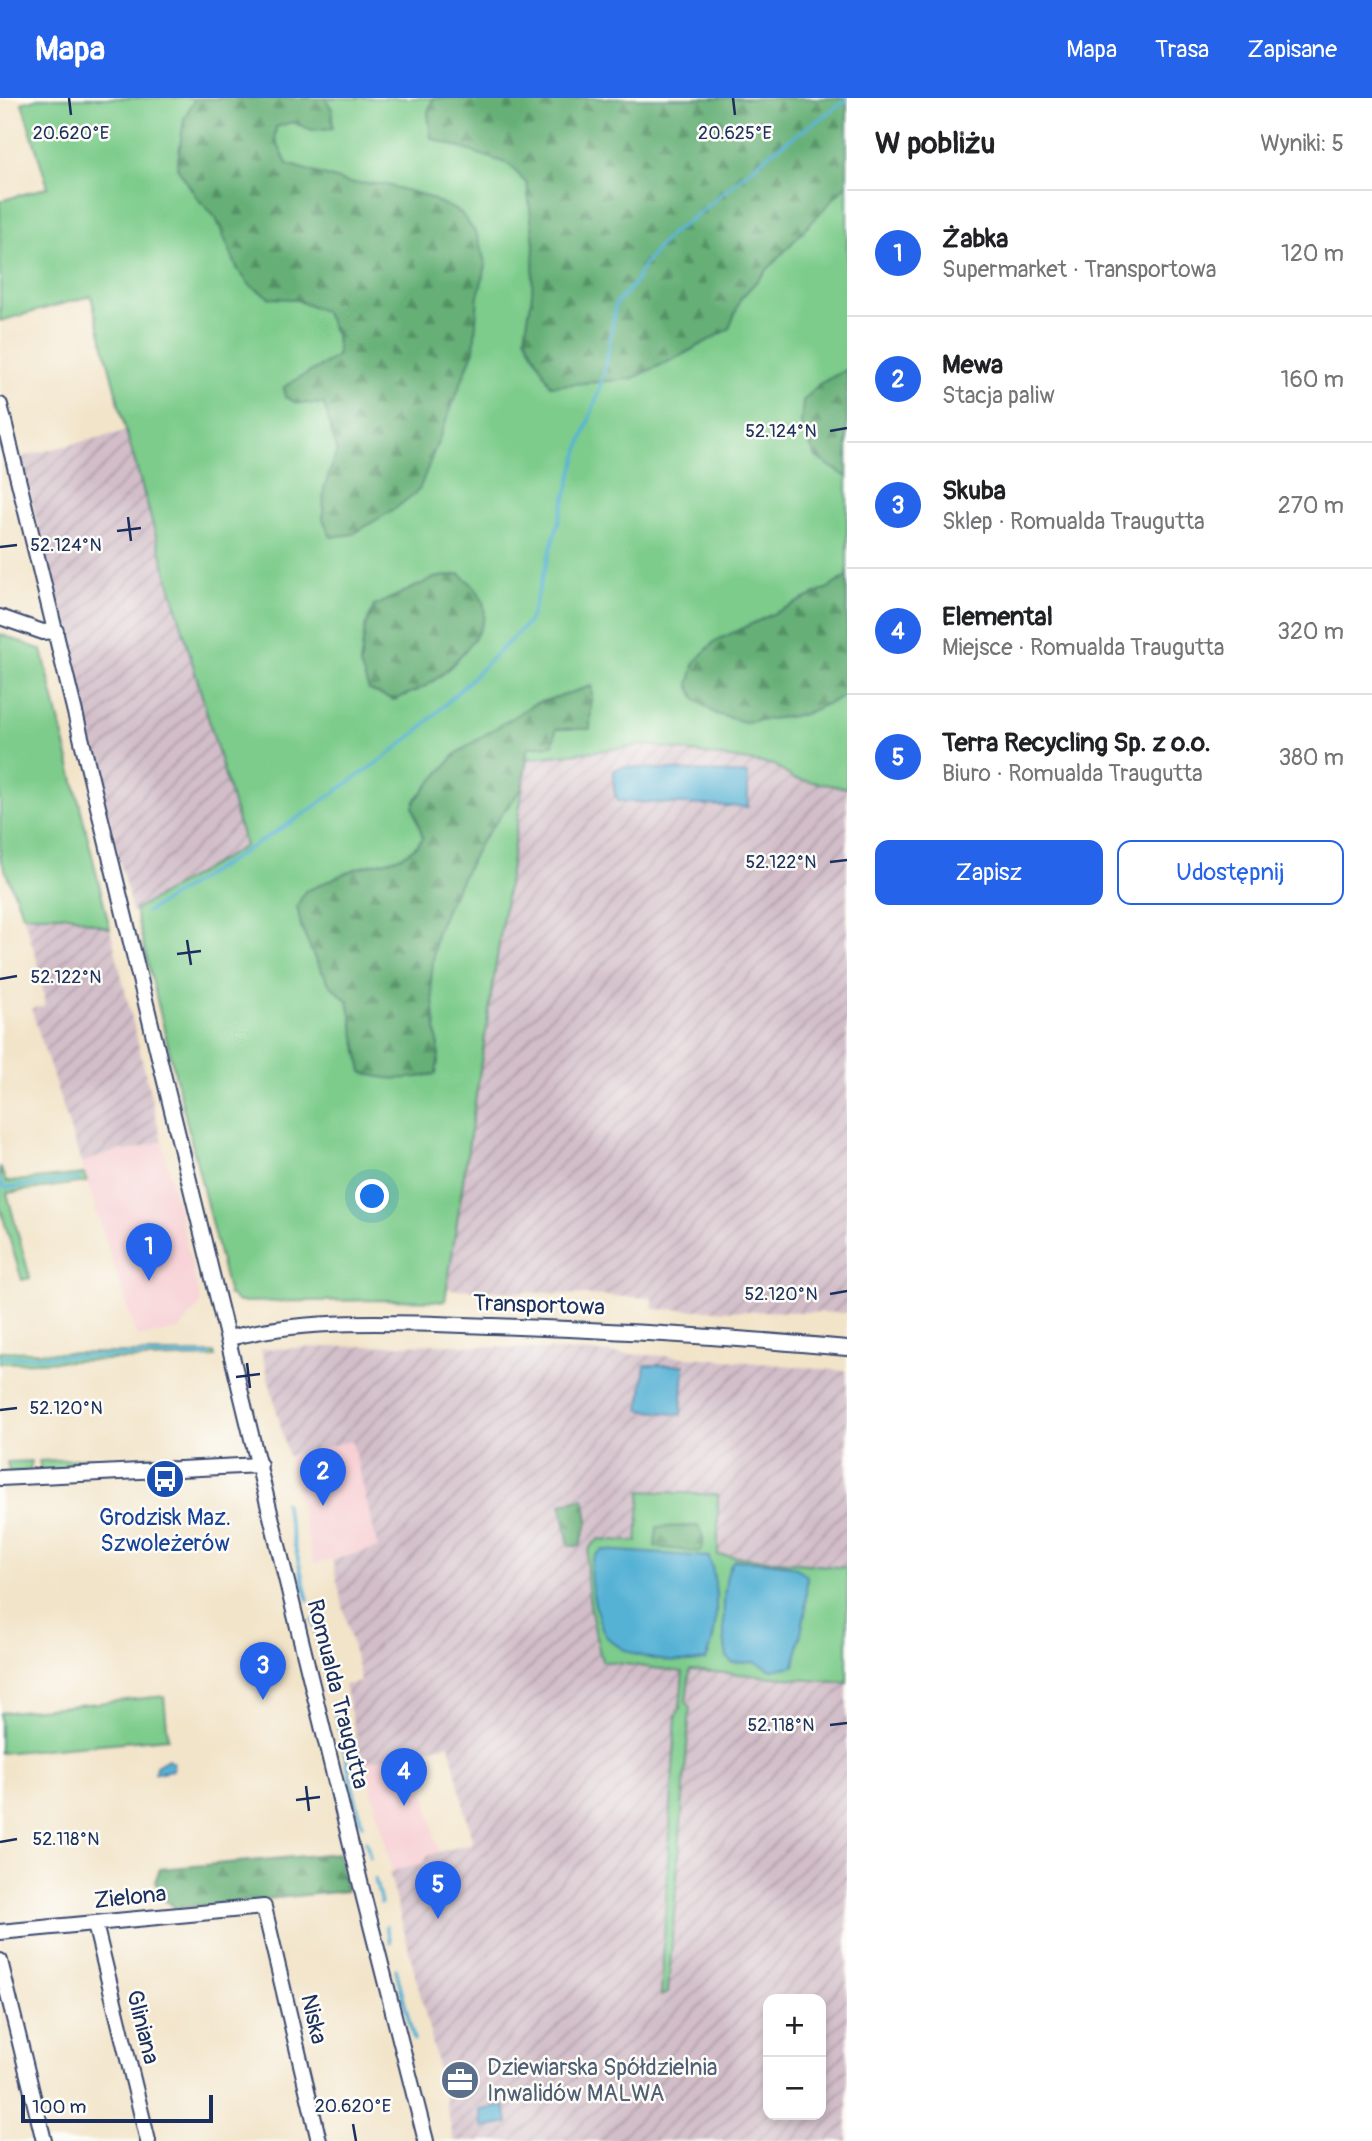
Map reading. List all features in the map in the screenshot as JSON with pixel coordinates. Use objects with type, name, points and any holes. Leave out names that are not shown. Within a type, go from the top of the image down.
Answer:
[{"type":"street","name":"Romualda Traugutta","points":[[0,405],[364,1898],[426,2141]]},
{"type":"street","points":[[0,617],[41,632],[56,631]]},
{"type":"street","name":"Transportowa","points":[[229,1338],[275,1329],[428,1324],[645,1332],[847,1348]]},
{"type":"street","points":[[0,1478],[260,1465]]},
{"type":"street","name":"Zielona","points":[[0,1932],[264,1907]]},
{"type":"street","name":"Niska","points":[[264,1907],[319,2141]]},
{"type":"street","name":"Gliniana","points":[[94,1924],[148,2141]]},
{"type":"street","points":[[0,1961],[44,2141]]},
{"type":"shaded area","points":[[126,431],[245,846],[132,912],[21,457]]},
{"type":"shaded area","points":[[648,745],[774,765],[794,779],[847,788],[847,1313],[653,1309],[652,1298],[447,1289],[527,759]]},
{"type":"shaded area","points":[[23,915],[69,915],[110,929],[162,1141],[125,1152],[123,1149],[81,1163],[31,1008],[45,1006],[41,973]]},
{"type":"shaded area","points":[[162,1141],[201,1304],[179,1330],[137,1337],[81,1163],[123,1149],[125,1152]]},
{"type":"shaded area","points":[[438,1344],[703,1358],[847,1371],[847,1568],[717,1555],[641,1491],[637,1542],[589,1595],[597,1641],[683,1671],[680,1708],[676,1715],[661,1996],[668,1993],[690,1708],[686,1702],[690,1670],[847,1683],[847,2141],[454,2141],[431,2036],[389,1872],[422,1864],[428,1856],[438,1852],[473,1844],[449,1744],[362,1763],[344,1685],[361,1682],[332,1560],[378,1548],[352,1441],[288,1456],[261,1349]]},
{"type":"shaded area","points":[[352,1441],[379,1548],[314,1564],[288,1456]]},
{"type":"shaded area","points":[[417,1751],[438,1852],[428,1856],[423,1864],[392,1871],[365,1762]]},
{"type":"green space","points":[[38,98],[847,98],[847,788],[794,779],[774,765],[648,745],[527,759],[445,1301],[239,1302],[229,1295],[135,910],[245,846],[126,431],[91,296],[0,321],[0,201],[48,187],[22,103]]},
{"type":"green space","points":[[195,98],[325,98],[332,109],[333,128],[312,130],[292,122],[276,127],[275,138],[287,164],[349,183],[383,184],[423,195],[460,212],[477,235],[486,266],[478,296],[474,350],[419,490],[396,508],[353,534],[331,537],[323,519],[324,489],[337,451],[324,404],[297,403],[285,397],[284,387],[338,355],[336,335],[324,311],[294,299],[270,298],[250,285],[238,270],[216,218],[197,198],[177,167],[184,119]]},
{"type":"green space","points":[[433,98],[847,98],[847,184],[741,298],[729,329],[631,379],[551,386],[525,337],[532,294],[534,244],[527,184],[509,164],[431,138],[428,112]]},
{"type":"green space","points":[[847,369],[847,477],[816,457],[801,425],[803,401],[819,384]]},
{"type":"green space","points":[[460,574],[480,594],[484,604],[482,624],[470,644],[444,672],[417,690],[394,700],[369,690],[360,665],[365,628],[374,606],[434,578]]},
{"type":"green space","points":[[847,576],[847,695],[802,715],[745,722],[716,714],[696,700],[689,685],[695,662],[715,641],[826,589]]},
{"type":"green space","points":[[0,634],[42,650],[110,929],[69,915],[23,915],[0,857]]},
{"type":"green space","points":[[592,686],[590,729],[556,729],[553,745],[528,747],[522,788],[480,843],[436,934],[431,981],[439,1055],[436,1074],[399,1079],[362,1072],[348,1001],[330,985],[301,926],[297,906],[305,891],[355,869],[392,860],[409,852],[423,838],[413,807],[416,799],[456,754],[534,704]]},
{"type":"green space","points":[[0,1166],[6,1182],[84,1174],[87,1182],[7,1193],[30,1278],[22,1280],[0,1207]]},
{"type":"green space","points":[[0,1351],[214,1353],[215,1357],[0,1363]]},
{"type":"green space","points":[[239,1452],[240,1461],[213,1462],[213,1453]]},
{"type":"green space","points":[[177,1455],[177,1466],[140,1465],[140,1457]]},
{"type":"green space","points":[[92,1458],[92,1466],[41,1471],[39,1461]]},
{"type":"green space","points":[[31,1461],[30,1471],[9,1472],[7,1462]]},
{"type":"green space","points":[[641,1491],[718,1495],[718,1555],[847,1568],[847,1683],[690,1670],[686,1702],[690,1708],[668,1993],[661,1996],[676,1715],[680,1708],[683,1672],[602,1661],[590,1602],[587,1569],[591,1546],[599,1539],[637,1542]]},
{"type":"green space","points":[[584,1498],[588,1521],[580,1546],[569,1546],[561,1504]]},
{"type":"green space","points":[[698,1526],[704,1539],[700,1552],[655,1547],[657,1527]]},
{"type":"green space","points":[[164,1696],[168,1738],[0,1753],[0,1713]]},
{"type":"green space","points":[[338,1853],[346,1891],[175,1908],[163,1899],[155,1881],[160,1869]]},
{"type":"water","points":[[623,767],[748,774],[748,807],[618,801],[614,790],[614,770]]},
{"type":"water","points":[[645,1365],[684,1365],[681,1415],[640,1410]]},
{"type":"water","points":[[602,1550],[709,1557],[715,1581],[716,1609],[713,1636],[706,1660],[682,1662],[655,1659],[629,1652],[609,1639],[597,1614],[591,1579],[593,1560]]},
{"type":"water","points":[[735,1560],[784,1564],[807,1576],[805,1614],[794,1666],[772,1670],[755,1662],[732,1663],[727,1657],[724,1636],[725,1591],[730,1567]]},
{"type":"water","points":[[168,1759],[173,1763],[173,1770],[155,1773],[156,1766]]},
{"type":"water","points":[[505,2106],[508,2123],[483,2128],[480,2110]]},
{"type":"waterway","points":[[147,912],[298,818],[384,758],[417,732],[527,624],[597,397],[606,364],[616,303],[634,284],[645,263],[668,236],[771,152],[847,100]]},
{"type":"waterway","points":[[0,1181],[5,1188],[79,1179]]},
{"type":"waterway","points":[[0,1357],[209,1355]]},
{"type":"waterway","points":[[284,1502],[308,1600]]},
{"type":"waterway","points":[[313,1620],[326,1676]]},
{"type":"waterway","points":[[333,1704],[362,1825]]},
{"type":"waterway","points":[[366,1841],[370,1858]]},
{"type":"waterway","points":[[375,1879],[381,1903]]},
{"type":"waterway","points":[[386,1926],[390,1943]]},
{"type":"waterway","points":[[396,1969],[414,2040]]},
{"type":"place","name":"Żabka","points":[[149,1281]]},
{"type":"place","name":"Grodzisk Maz. Szwoleżerów","points":[[165,1479]]},
{"type":"place","name":"Mewa","points":[[323,1506]]},
{"type":"place","name":"Skuba","points":[[263,1700]]},
{"type":"place","name":"Elemental","points":[[404,1806]]},
{"type":"place","name":"Terra Recycling Sp. z o.o.","points":[[438,1919]]},
{"type":"place","name":"Dziewiarska Spółdzielnia Inwalidów MALWA","points":[[460,2080]]}]
